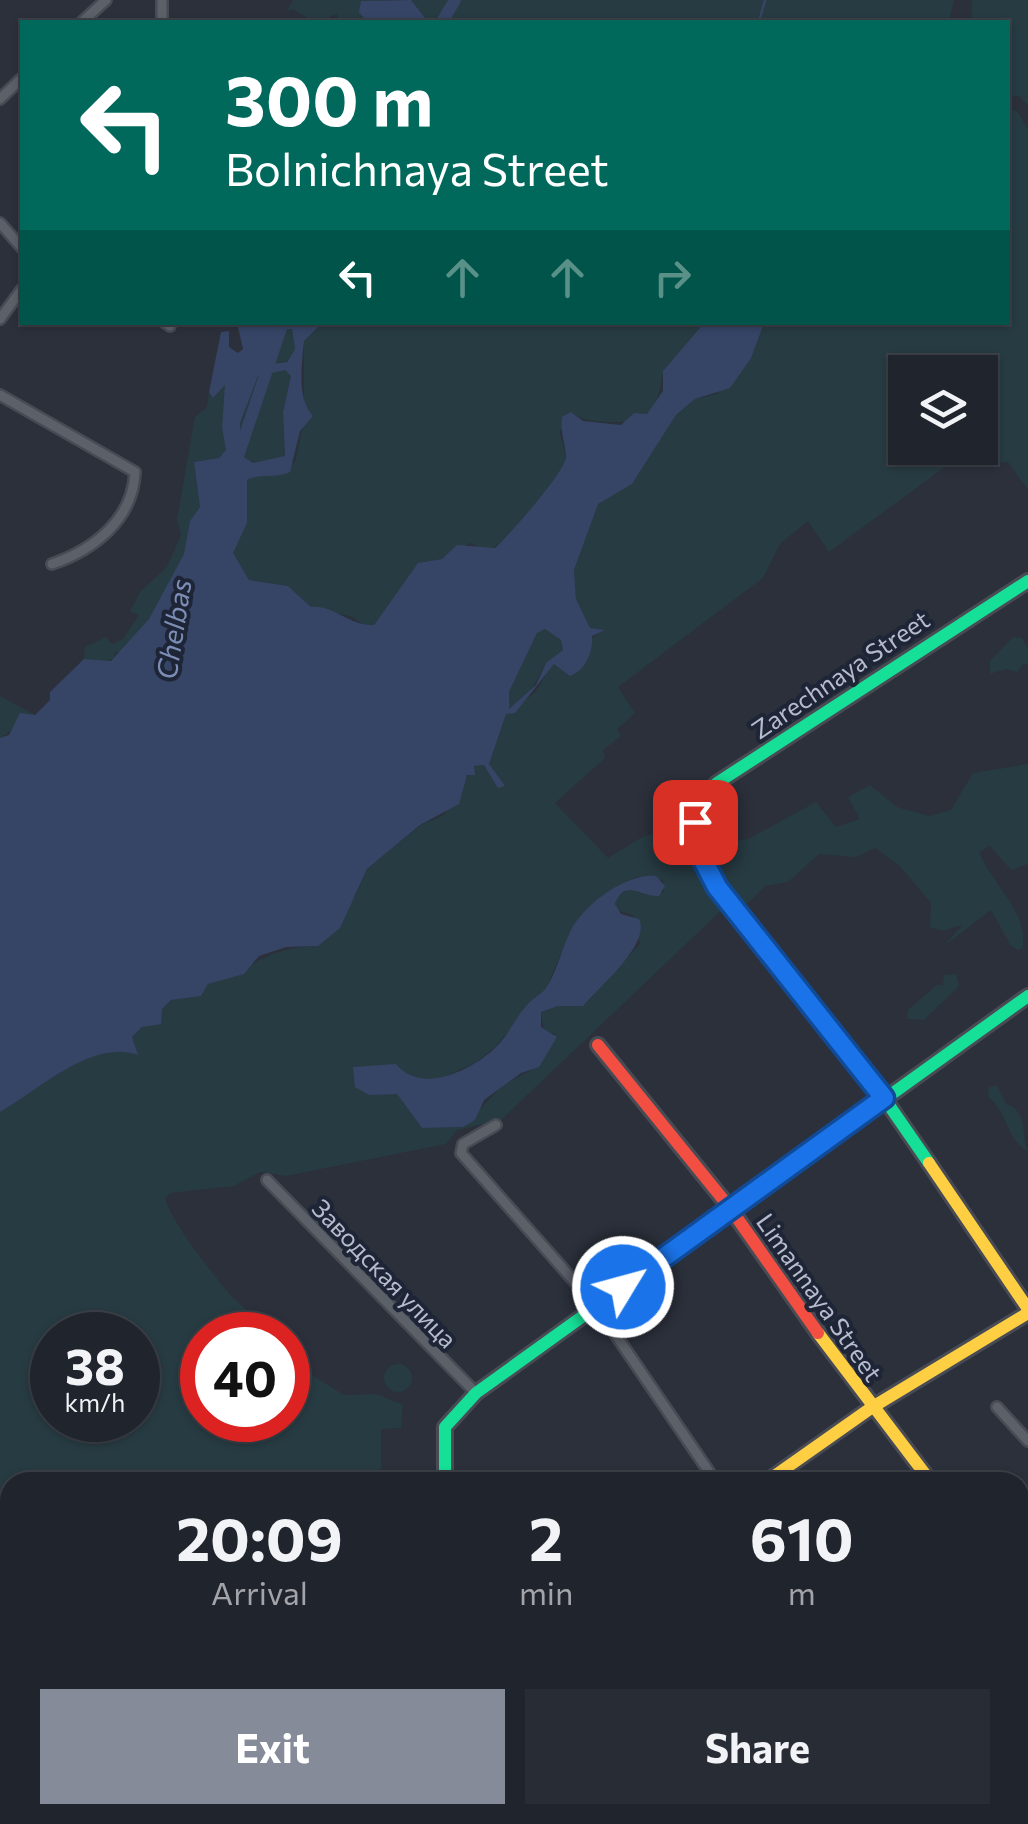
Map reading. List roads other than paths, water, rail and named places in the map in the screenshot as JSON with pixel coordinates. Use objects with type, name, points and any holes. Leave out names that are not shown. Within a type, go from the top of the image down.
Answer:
[{"type":"street","points":[[84,20],[106,0]]},
{"type":"street","points":[[0,99],[20,80]]},
{"type":"street","points":[[0,223],[20,246]]},
{"type":"street","points":[[0,319],[20,292]]},
{"type":"street","points":[[0,395],[135,472],[118,521],[83,554],[52,564]]},
{"type":"street","name":"Zarechnaya Street","points":[[884,1098],[717,887],[702,858],[695,822],[701,804],[717,783],[1028,581]]},
{"type":"street","points":[[445,1472],[445,1427],[476,1394],[1028,996]]},
{"type":"street","name":"Limannaya Street","points":[[598,1044],[730,1208],[871,1408],[923,1472]]},
{"type":"street","points":[[780,1472],[871,1408],[1028,1311],[884,1098]]},
{"type":"street","points":[[496,1125],[464,1144],[461,1153],[596,1306],[709,1472]]},
{"type":"street","name":"Заводская улица","points":[[267,1180],[476,1394]]},
{"type":"street","points":[[997,1407],[1028,1441]]},
{"type":"water","points":[[411,0],[426,19],[433,20],[365,20],[359,12],[361,1]]},
{"type":"water","points":[[237,325],[320,325],[304,341],[301,370],[304,400],[313,416],[300,431],[290,472],[247,480],[247,523],[233,553],[249,580],[288,586],[311,607],[374,625],[418,563],[442,559],[457,545],[495,548],[512,530],[564,463],[562,417],[571,412],[583,421],[621,425],[634,413],[647,414],[663,391],[663,371],[702,325],[763,325],[751,358],[730,388],[695,399],[676,415],[632,484],[598,504],[574,570],[576,599],[590,628],[605,630],[592,636],[590,654],[580,669],[570,676],[554,664],[515,713],[506,714],[489,764],[505,786],[498,788],[484,765],[474,766],[475,775],[467,775],[459,804],[420,825],[367,869],[340,928],[318,946],[286,947],[259,956],[244,974],[208,984],[201,996],[171,1000],[162,1009],[161,1024],[142,1027],[132,1037],[138,1055],[121,1052],[85,1060],[0,1112],[0,738],[9,735],[20,713],[35,715],[50,700],[50,692],[84,659],[111,661],[149,619],[184,554],[190,521],[200,507],[194,462],[219,458],[226,450],[222,427],[225,385],[213,398],[209,392],[221,332],[229,331],[229,347],[238,353],[243,349]],"holes":[[[292,329],[295,349],[287,362],[263,365],[275,333]],[[285,370],[291,376],[283,412],[285,456],[253,463],[242,456],[240,423],[258,376]],[[545,629],[561,640],[563,650],[546,663],[536,685],[509,709],[509,692],[537,633]]]},
{"type":"water","points":[[656,876],[665,886],[659,896],[628,890],[615,904],[621,914],[639,919],[641,929],[631,952],[583,1006],[558,1006],[541,1012],[541,1027],[557,1037],[539,1067],[521,1073],[484,1100],[475,1120],[463,1127],[422,1128],[397,1094],[369,1095],[355,1087],[353,1067],[396,1064],[406,1073],[432,1079],[460,1071],[486,1056],[546,988],[570,932],[585,911],[619,885]]},
{"type":"waterway","name":"Chelbas","points":[[443,20],[455,0]]},
{"type":"waterway","points":[[760,20],[765,0]]},
{"type":"waterway","name":"Chelbas","points":[[236,462],[282,325]]}]
